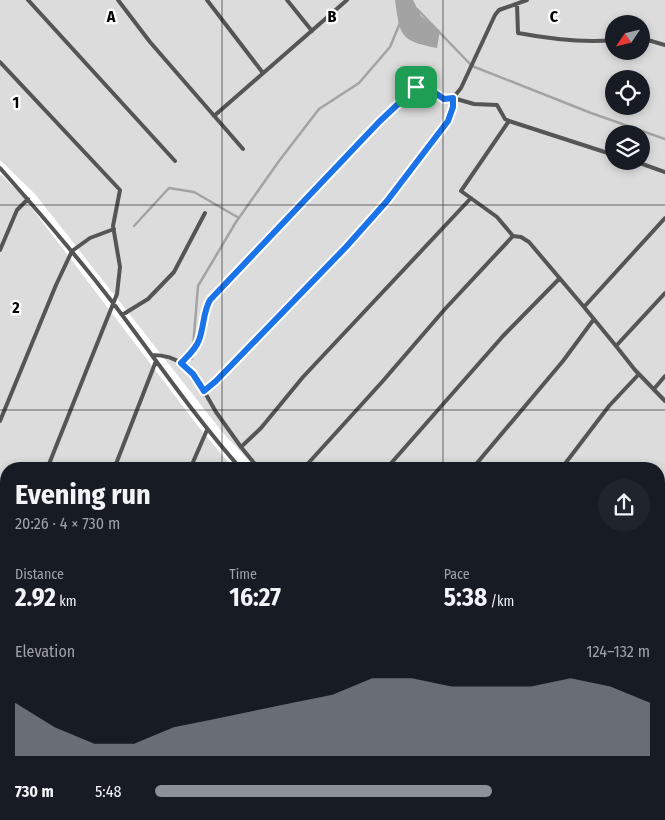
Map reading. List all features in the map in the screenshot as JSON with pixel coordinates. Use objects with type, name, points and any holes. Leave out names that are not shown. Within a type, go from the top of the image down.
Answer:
[{"type":"lane","points":[[28,0],[175,161]]},
{"type":"lane","points":[[118,0],[150,42],[243,149]]},
{"type":"lane","points":[[207,0],[263,74]]},
{"type":"lane","points":[[287,0],[312,31]]},
{"type":"lane","points":[[214,116],[347,0]]},
{"type":"lane","points":[[204,391],[216,381],[370,221],[402,183],[448,121],[453,107],[453,98],[461,88],[495,15],[499,10],[527,0]]},
{"type":"lane","points":[[517,4],[518,33],[556,40],[605,41]]},
{"type":"lane","points":[[650,41],[665,45]]},
{"type":"lane","points":[[0,62],[120,190],[114,229],[120,267],[117,294],[50,462]]},
{"type":"lane","points":[[181,363],[200,340],[210,300],[379,122],[416,87],[422,84],[444,99],[453,98],[474,104],[497,106],[505,119],[509,121],[605,152]]},
{"type":"lane","points":[[509,121],[461,191],[497,217],[513,236],[521,237],[529,242],[638,374],[665,401]]},
{"type":"lane","points":[[650,167],[665,172]]},
{"type":"lane","points":[[0,168],[72,251],[114,304],[207,430],[236,462]]},
{"type":"lane","points":[[242,447],[261,428],[333,345],[471,198]]},
{"type":"lane","points":[[0,250],[17,210],[28,199]]},
{"type":"lane","points":[[122,315],[148,299],[174,272],[205,213]]},
{"type":"lane","points":[[584,307],[665,218]]},
{"type":"lane","points":[[0,421],[52,294],[72,251],[90,238],[114,229]]},
{"type":"lane","points":[[309,462],[382,382],[445,308],[513,236]]},
{"type":"lane","points":[[392,462],[503,336],[559,278]]},
{"type":"lane","points":[[616,346],[665,293]]},
{"type":"lane","points":[[478,462],[563,361],[594,319]]},
{"type":"lane","points":[[152,355],[174,357],[193,374],[216,412],[254,462]]},
{"type":"lane","points":[[117,462],[156,361]]},
{"type":"lane","points":[[567,462],[609,406],[638,374]]},
{"type":"lane","points":[[654,389],[665,376]]},
{"type":"lane","points":[[193,462],[207,430]]},
{"type":"shaded area","points":[[0,0],[665,0],[665,462],[250,462],[223,433],[35,194],[0,160]]},
{"type":"shaded area","points":[[395,0],[413,0],[421,16],[440,31],[437,48],[408,39],[400,29]]},
{"type":"shaded area","points":[[0,174],[22,195],[197,425],[228,462],[0,462]]},
{"type":"waterway","points":[[417,9],[472,66],[591,113],[665,139]]},
{"type":"waterway","points":[[192,359],[198,286],[236,222],[319,109],[359,83],[390,47],[400,23]]},
{"type":"waterway","points":[[134,226],[169,188],[194,192],[239,218]]},
{"type":"route","points":[[422,84],[444,99],[453,98],[452,114],[448,121],[402,183],[370,221],[216,381],[204,391],[193,374],[181,363],[200,340],[210,300],[229,282],[289,215],[379,122],[416,87],[422,84]]}]
